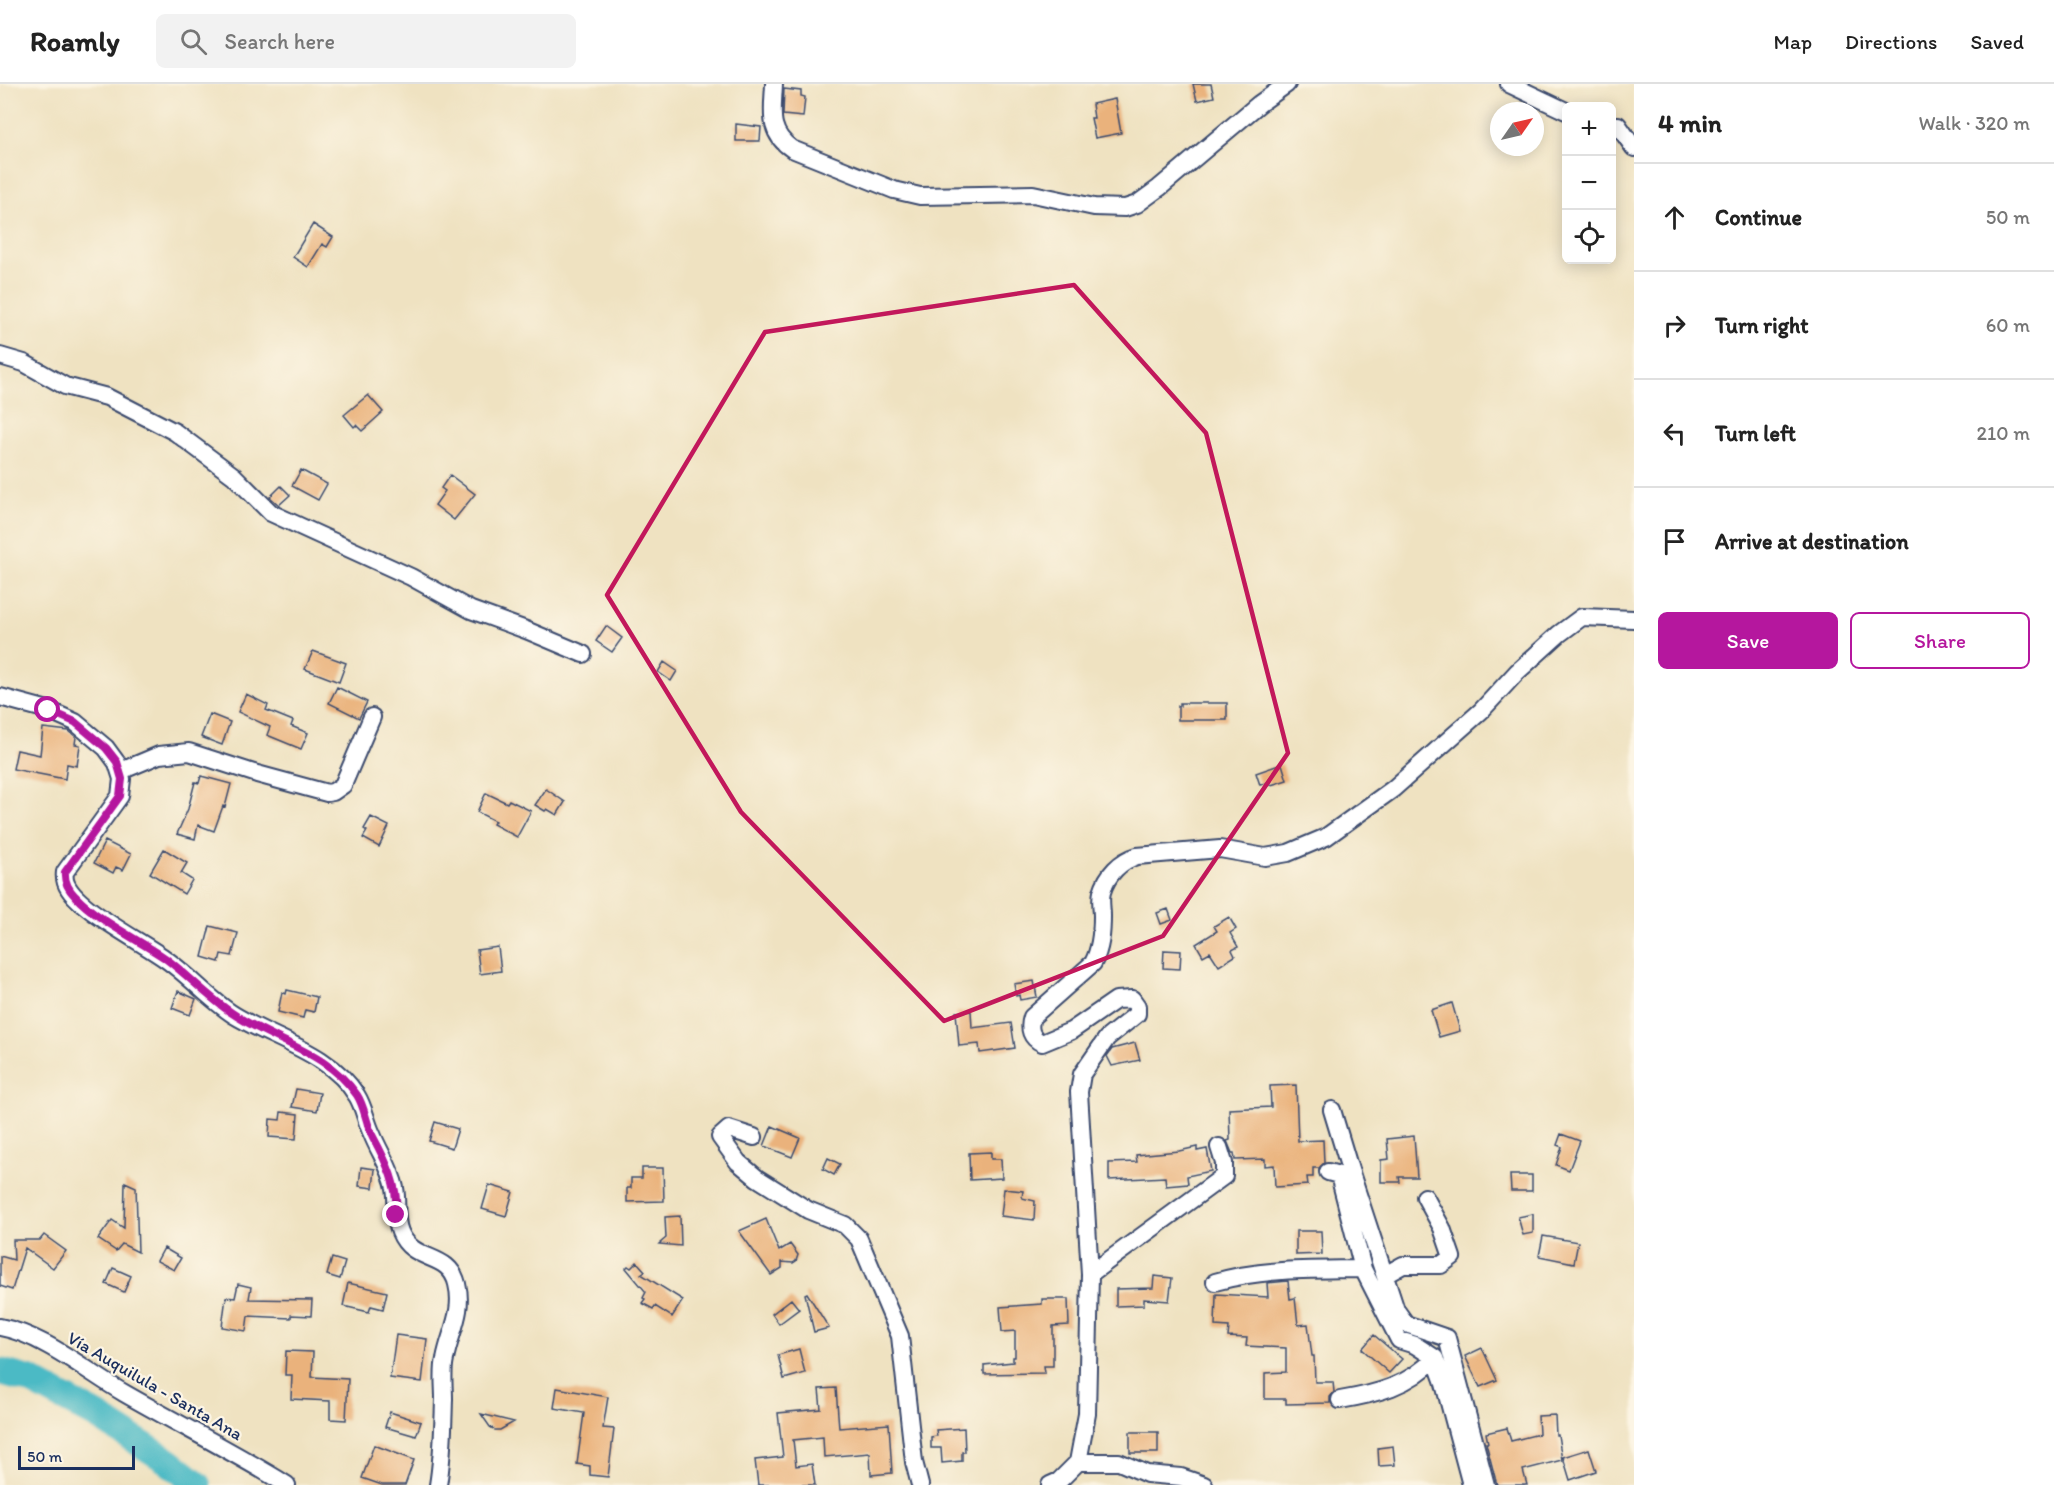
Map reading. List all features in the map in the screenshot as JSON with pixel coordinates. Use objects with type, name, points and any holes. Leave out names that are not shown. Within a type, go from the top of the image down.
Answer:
[{"type":"street","points":[[774,84],[773,126],[782,142],[792,149],[894,190],[920,195],[1034,194],[1094,207],[1125,208],[1137,204],[1159,188],[1259,104],[1287,84]]},
{"type":"street","points":[[1509,84],[1562,109]]},
{"type":"street","points":[[1616,125],[1634,148]]},
{"type":"street","points":[[0,356],[24,363],[66,386],[107,397],[175,432],[234,476],[271,513],[411,577],[471,610],[583,654]]},
{"type":"street","points":[[1050,1485],[1059,1480],[1078,1462],[1087,1414],[1090,1274],[1079,1092],[1082,1074],[1107,1038],[1137,1014],[1137,1006],[1132,999],[1116,1000],[1071,1031],[1042,1043],[1036,1040],[1031,1033],[1030,1023],[1032,1017],[1093,963],[1098,954],[1102,928],[1101,894],[1113,872],[1128,859],[1137,856],[1220,849],[1265,857],[1287,853],[1326,837],[1393,789],[1481,711],[1517,672],[1559,634],[1582,617],[1634,619]]},
{"type":"street","points":[[0,697],[48,710],[75,722],[106,748],[121,771],[120,796],[65,872],[64,880],[68,889],[89,909],[166,959],[232,1013],[330,1066],[358,1097],[372,1136],[381,1150],[395,1187],[399,1231],[407,1245],[420,1255],[436,1259],[453,1271],[460,1301],[444,1360],[443,1461],[438,1485]]},
{"type":"street","points":[[121,771],[159,755],[189,752],[321,793],[333,792],[343,785],[372,717]]},
{"type":"street","points":[[1332,1110],[1396,1310],[1406,1324],[1447,1338],[1486,1485]]},
{"type":"street","points":[[754,1137],[729,1129],[720,1137],[738,1162],[757,1178],[808,1210],[845,1225],[859,1239],[900,1336],[914,1462],[920,1485]]},
{"type":"street","points":[[1090,1274],[1224,1176],[1224,1163],[1219,1147]]},
{"type":"street","points":[[1328,1172],[1339,1175],[1363,1269],[1399,1340],[1415,1345],[1435,1358],[1471,1485]]},
{"type":"street","points":[[1385,1275],[1403,1265],[1441,1265],[1452,1257],[1442,1228],[1425,1197]]},
{"type":"street","points":[[1215,1282],[1237,1276],[1286,1271],[1363,1269]]},
{"type":"street","name":"Vía Auquilula - Santa Ana","points":[[0,1327],[11,1329],[53,1348],[166,1418],[287,1485]]},
{"type":"street","points":[[1340,1400],[1373,1394],[1400,1384],[1423,1371],[1435,1358]]},
{"type":"street","points":[[1078,1462],[1119,1462],[1148,1474],[1181,1477],[1204,1485]]},
{"type":"highlighted area","points":[[1074,285],[1206,433],[1288,753],[1163,936],[944,1021],[741,812],[607,595],[765,332]]},
{"type":"building","points":[[1193,84],[1211,84],[1214,97],[1197,101]]},
{"type":"building","points":[[784,89],[801,91],[801,96],[805,97],[803,117],[783,115]]},
{"type":"building","points":[[1115,99],[1121,133],[1095,138],[1091,118],[1094,118],[1092,104]]},
{"type":"building","points":[[736,124],[761,127],[760,141],[736,141]]},
{"type":"building","points":[[313,224],[333,237],[327,247],[322,244],[308,267],[293,257]]},
{"type":"building","points":[[368,395],[383,412],[362,431],[356,425],[354,427],[344,415]]},
{"type":"building","points":[[301,470],[327,484],[318,500],[292,486]]},
{"type":"building","points":[[450,475],[475,494],[454,520],[435,505],[445,491],[441,488]]},
{"type":"building","points":[[281,486],[290,495],[279,505],[270,497]]},
{"type":"building","points":[[606,626],[622,638],[612,652],[596,641]]},
{"type":"building","points":[[313,651],[346,663],[339,682],[305,669]]},
{"type":"building","points":[[664,662],[677,671],[671,681],[658,672]]},
{"type":"building","points":[[337,687],[367,702],[359,718],[329,703]]},
{"type":"building","points":[[246,694],[268,705],[266,710],[293,721],[291,726],[308,733],[301,749],[267,735],[270,727],[238,712]]},
{"type":"building","points":[[1180,703],[1227,703],[1227,720],[1178,720]]},
{"type":"building","points":[[210,714],[230,722],[222,745],[201,737]]},
{"type":"building","points":[[43,728],[69,731],[76,737],[75,744],[80,745],[77,766],[67,764],[65,779],[13,769],[17,750],[40,755]]},
{"type":"building","points":[[1282,764],[1287,780],[1271,785],[1270,782],[1260,785],[1256,773]]},
{"type":"building","points":[[201,776],[231,784],[225,807],[223,806],[214,831],[198,825],[195,839],[177,834],[188,809],[195,782],[199,783]]},
{"type":"building","points":[[546,789],[565,802],[557,815],[535,805]]},
{"type":"building","points":[[486,793],[507,803],[509,800],[531,811],[517,837],[493,824],[495,821],[477,812]]},
{"type":"building","points":[[371,817],[389,826],[379,847],[363,838],[367,831],[364,829]]},
{"type":"building","points":[[105,841],[131,854],[123,870],[116,867],[113,873],[94,863]]},
{"type":"building","points":[[164,849],[187,863],[181,873],[192,880],[184,894],[150,873]]},
{"type":"building","points":[[1168,909],[1172,920],[1161,924],[1157,913]]},
{"type":"building","points":[[1229,917],[1236,929],[1230,933],[1238,947],[1232,950],[1235,956],[1219,966],[1210,952],[1203,956],[1196,944],[1217,931],[1214,926]]},
{"type":"building","points":[[210,926],[238,933],[232,956],[221,954],[219,962],[202,957]]},
{"type":"building","points":[[498,947],[501,971],[480,974],[477,950]]},
{"type":"building","points":[[1164,950],[1181,951],[1180,969],[1163,968]]},
{"type":"building","points":[[1034,981],[1037,997],[1020,1000],[1019,995],[1016,996],[1014,984]]},
{"type":"building","points":[[287,990],[317,997],[314,1012],[305,1010],[303,1018],[278,1012],[282,992],[286,994]]},
{"type":"building","points":[[178,991],[196,999],[190,1015],[172,1008]]},
{"type":"building","points":[[1452,1003],[1460,1031],[1439,1037],[1431,1010]]},
{"type":"building","points":[[971,1011],[972,1028],[1011,1023],[1015,1048],[980,1053],[979,1044],[959,1046],[956,1012]]},
{"type":"building","points":[[1135,1043],[1140,1060],[1112,1066],[1107,1056],[1112,1049]]},
{"type":"building","points":[[1296,1085],[1298,1141],[1323,1140],[1324,1163],[1319,1168],[1313,1168],[1313,1177],[1307,1177],[1308,1185],[1275,1187],[1274,1165],[1265,1166],[1265,1159],[1235,1160],[1227,1141],[1230,1140],[1229,1109],[1271,1107],[1270,1086]]},
{"type":"building","points":[[296,1089],[320,1093],[317,1111],[292,1107]]},
{"type":"building","points":[[281,1112],[298,1114],[296,1139],[269,1137],[270,1119],[280,1120]]},
{"type":"building","points":[[435,1122],[458,1129],[452,1148],[429,1141]]},
{"type":"building","points":[[772,1126],[800,1138],[792,1157],[764,1146]]},
{"type":"building","points":[[1561,1134],[1580,1141],[1569,1170],[1556,1165],[1562,1147],[1557,1145]]},
{"type":"building","points":[[1414,1136],[1417,1177],[1399,1177],[1400,1182],[1381,1182],[1381,1160],[1389,1159],[1387,1139]]},
{"type":"building","points":[[1197,1147],[1197,1151],[1207,1149],[1211,1171],[1187,1176],[1188,1184],[1166,1186],[1165,1177],[1109,1180],[1109,1163],[1137,1162],[1136,1155]]},
{"type":"building","points":[[991,1152],[991,1159],[1001,1159],[1002,1178],[970,1180],[969,1153]]},
{"type":"building","points":[[828,1158],[840,1164],[834,1175],[823,1169]]},
{"type":"building","points":[[361,1167],[375,1169],[373,1188],[359,1186]]},
{"type":"building","points":[[642,1168],[663,1168],[664,1201],[627,1202],[627,1188],[631,1188],[631,1178],[642,1178]]},
{"type":"building","points":[[1510,1175],[1532,1175],[1532,1191],[1511,1191]]},
{"type":"building","points":[[125,1182],[136,1187],[138,1252],[122,1244],[116,1251],[98,1239],[112,1220],[124,1228]]},
{"type":"building","points":[[489,1185],[513,1192],[506,1216],[482,1209]]},
{"type":"building","points":[[1004,1189],[1023,1191],[1022,1198],[1035,1201],[1034,1220],[1001,1216]]},
{"type":"building","points":[[1533,1214],[1533,1233],[1523,1235],[1518,1217]]},
{"type":"building","points":[[680,1216],[681,1246],[659,1244],[666,1238],[665,1217]]},
{"type":"building","points":[[766,1219],[779,1251],[790,1244],[798,1255],[793,1263],[782,1262],[782,1268],[771,1275],[739,1231]]},
{"type":"building","points":[[1296,1231],[1321,1231],[1322,1254],[1296,1255]]},
{"type":"building","points":[[44,1235],[66,1251],[53,1268],[25,1248],[12,1290],[0,1286],[0,1256],[14,1260],[13,1240],[40,1240]]},
{"type":"building","points":[[1543,1236],[1578,1242],[1574,1263],[1539,1256]]},
{"type":"building","points":[[164,1248],[181,1258],[174,1270],[157,1261]]},
{"type":"building","points":[[332,1258],[345,1262],[340,1279],[327,1275]]},
{"type":"building","points":[[637,1262],[645,1271],[641,1274],[683,1300],[672,1317],[655,1306],[653,1309],[642,1303],[646,1292],[626,1268],[628,1266],[631,1268]]},
{"type":"building","points":[[113,1268],[131,1276],[124,1292],[106,1284]]},
{"type":"building","points":[[1154,1276],[1172,1278],[1169,1301],[1144,1299],[1144,1305],[1116,1306],[1116,1289],[1153,1288]]},
{"type":"building","points":[[1288,1281],[1290,1299],[1295,1298],[1298,1325],[1308,1324],[1312,1356],[1314,1356],[1315,1382],[1333,1382],[1334,1392],[1330,1397],[1330,1403],[1286,1404],[1286,1399],[1265,1399],[1265,1373],[1286,1372],[1286,1348],[1246,1346],[1247,1338],[1228,1337],[1229,1327],[1215,1326],[1216,1294],[1268,1297],[1267,1283]]},
{"type":"building","points":[[348,1283],[387,1292],[383,1309],[371,1306],[369,1312],[343,1306]]},
{"type":"building","points":[[238,1284],[251,1287],[249,1299],[312,1300],[311,1316],[291,1315],[291,1318],[248,1316],[246,1331],[222,1327],[226,1297],[235,1298]]},
{"type":"building","points":[[807,1293],[829,1328],[814,1332],[805,1294]]},
{"type":"building","points":[[791,1299],[799,1309],[779,1324],[772,1314]]},
{"type":"building","points":[[1042,1299],[1068,1299],[1069,1325],[1053,1326],[1053,1366],[1044,1366],[1045,1373],[984,1374],[984,1365],[1013,1362],[1013,1357],[1015,1357],[1015,1331],[1002,1332],[1000,1307],[1042,1304]]},
{"type":"building","points":[[396,1335],[427,1339],[422,1382],[390,1378]]},
{"type":"building","points":[[1374,1335],[1402,1359],[1389,1373],[1362,1349]]},
{"type":"building","points":[[1482,1348],[1497,1380],[1480,1387],[1465,1356]]},
{"type":"building","points":[[799,1349],[805,1373],[784,1379],[778,1355]]},
{"type":"building","points":[[286,1351],[313,1352],[312,1377],[348,1379],[346,1420],[330,1419],[330,1401],[291,1399],[292,1375],[285,1375]]},
{"type":"building","points":[[557,1388],[608,1397],[603,1428],[614,1429],[608,1477],[590,1475],[590,1466],[577,1464],[584,1413],[554,1408]]},
{"type":"building","points":[[836,1388],[839,1428],[889,1424],[892,1473],[871,1475],[870,1453],[824,1457],[823,1437],[793,1440],[796,1466],[812,1464],[815,1485],[758,1485],[755,1460],[783,1457],[778,1413],[821,1409],[819,1389]]},
{"type":"building","points":[[390,1412],[421,1422],[416,1436],[385,1427]]},
{"type":"building","points":[[481,1414],[514,1422],[500,1430],[495,1430]]},
{"type":"building","points":[[1555,1415],[1556,1435],[1558,1435],[1562,1460],[1523,1470],[1527,1485],[1497,1485],[1486,1443],[1488,1443],[1486,1433],[1507,1428],[1511,1441],[1539,1434],[1538,1416]]},
{"type":"building","points":[[964,1428],[965,1452],[962,1452],[962,1461],[942,1463],[941,1448],[931,1448],[931,1437],[937,1436],[936,1430]]},
{"type":"building","points":[[1130,1432],[1158,1432],[1158,1453],[1130,1453]]},
{"type":"building","points":[[374,1445],[414,1460],[405,1485],[382,1485],[362,1478]]},
{"type":"building","points":[[1393,1446],[1395,1465],[1379,1466],[1378,1448]]},
{"type":"building","points":[[1589,1449],[1596,1471],[1570,1480],[1563,1457]]},
{"type":"waterway","points":[[0,1372],[30,1380],[97,1416],[168,1461],[198,1485]]},
{"type":"route","points":[[48,710],[75,722],[113,754],[122,779],[120,796],[65,872],[64,880],[68,889],[89,909],[166,959],[232,1013],[330,1066],[358,1097],[372,1136],[381,1150],[395,1187],[398,1205],[396,1215]]}]
